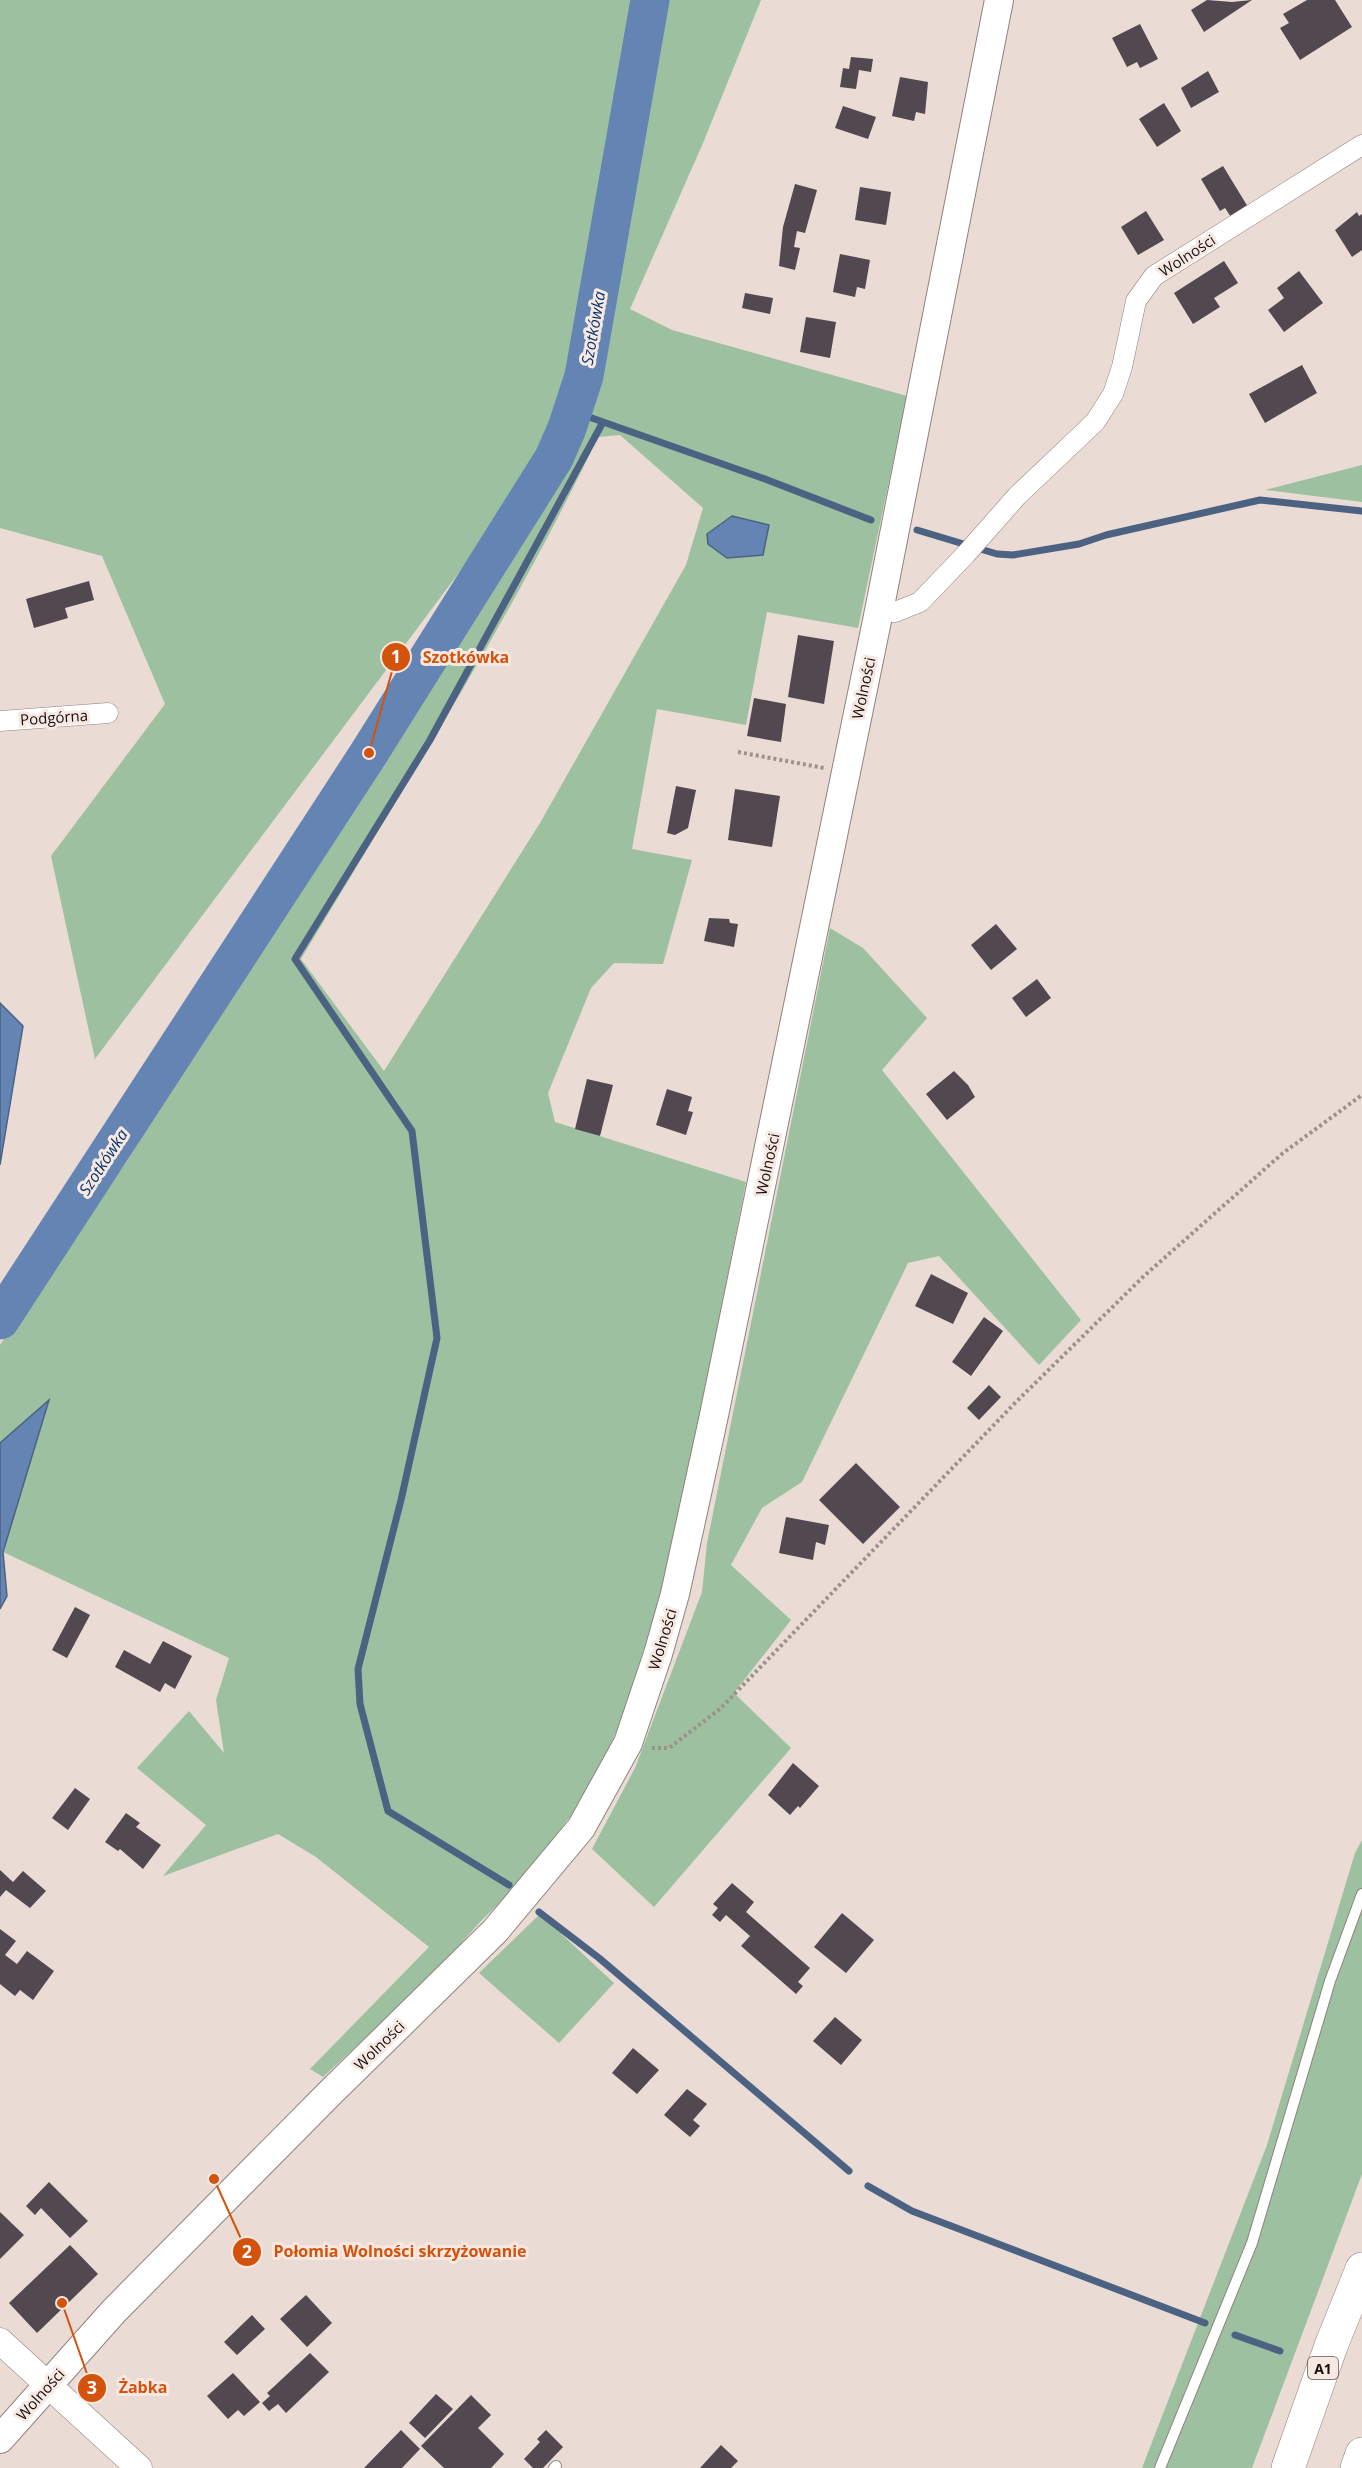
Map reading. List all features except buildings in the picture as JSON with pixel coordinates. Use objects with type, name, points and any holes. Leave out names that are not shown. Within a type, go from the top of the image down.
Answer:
[{"type":"highway","name":"A1","points":[[1288,2468],[1330,2346],[1362,2269]]},
{"type":"highway","points":[[1357,2468],[1362,2454]]},
{"type":"main road","name":"Wolności","points":[[0,2439],[114,2311],[495,1931],[581,1828],[628,1743],[658,1654],[678,1583],[769,1155],[846,772],[896,610],[999,0]]},
{"type":"street","name":"Wolności","points":[[896,610],[966,554],[1017,496],[1104,410],[1113,394],[1122,367],[1136,300],[1154,276],[1362,145]]},
{"type":"street","name":"Podgórna","points":[[0,721],[108,713]]},
{"type":"street","points":[[0,2342],[139,2468]]},
{"type":"lane","points":[[1160,2468],[1252,2243],[1330,1981],[1362,1894]]},
{"type":"path","points":[[738,752],[846,772]]},
{"type":"path","points":[[628,1743],[646,1748],[669,1748],[700,1726],[1014,1403],[1128,1291],[1283,1153],[1362,1095]]},
{"type":"green space","points":[[0,0],[638,0],[588,313],[562,405],[523,487],[95,1059],[51,856],[165,704],[102,556],[0,528]]},
{"type":"green space","points":[[661,0],[761,0],[703,143],[630,309],[672,330],[907,396],[858,628],[767,612],[746,725],[657,709],[632,849],[692,860],[663,964],[614,963],[591,988],[548,1093],[555,1122],[746,1182],[670,1568],[620,1723],[590,1790],[521,1882],[480,1922],[429,1979],[323,2077],[310,2069],[429,1947],[316,1857],[278,1834],[163,1876],[206,1825],[137,1768],[189,1711],[224,1753],[216,1700],[229,1658],[3,1552],[49,1401],[0,1443],[0,1345],[127,1161],[318,843],[571,439],[607,312]],"holes":[[[620,435],[703,508],[686,565],[540,823],[384,1071],[301,959],[418,766],[493,636],[565,504],[598,437]]]},
{"type":"green space","points":[[1362,465],[1362,502],[1265,490]]},
{"type":"green space","points":[[830,928],[863,948],[927,1018],[882,1070],[1081,1320],[1039,1365],[939,1256],[908,1263],[802,1482],[762,1508],[731,1565],[791,1620],[734,1693],[791,1748],[654,1907],[592,1849],[635,1768],[702,1592],[707,1543]]},
{"type":"green space","points":[[1362,1840],[1362,2174],[1252,2468],[1142,2468],[1267,2145],[1355,1853]]},
{"type":"green space","points":[[540,1914],[614,1983],[559,2043],[479,1973]]},
{"type":"water","points":[[732,516],[769,525],[763,555],[727,558],[708,544],[707,534]]},
{"type":"water","points":[[0,1003],[23,1026],[0,1165]]},
{"type":"water","points":[[49,1400],[3,1552],[7,1596],[0,1609],[0,1443]]},
{"type":"waterway","name":"Szotkówka","points":[[0,1320],[369,753],[554,458],[567,428],[584,376],[650,0]]},
{"type":"waterway","points":[[572,411],[765,479],[871,520]]},
{"type":"waterway","points":[[509,1885],[388,1811],[360,1704],[358,1669],[401,1500],[437,1338],[412,1131],[295,959],[430,740],[603,422]]},
{"type":"waterway","points":[[917,530],[997,554],[1013,555],[1079,544],[1106,535],[1260,500],[1362,511]]},
{"type":"waterway","points":[[539,1912],[599,1958],[849,2171]]},
{"type":"waterway","points":[[868,2186],[912,2211],[1205,2323]]},
{"type":"waterway","points":[[1235,2335],[1280,2351]]},
{"type":"place","name":"Szotkówka","points":[[369,753]]},
{"type":"place","name":"Połomia Wolności skrzyżowanie","points":[[214,2179]]},
{"type":"place","name":"Żabka","points":[[62,2303]]}]
